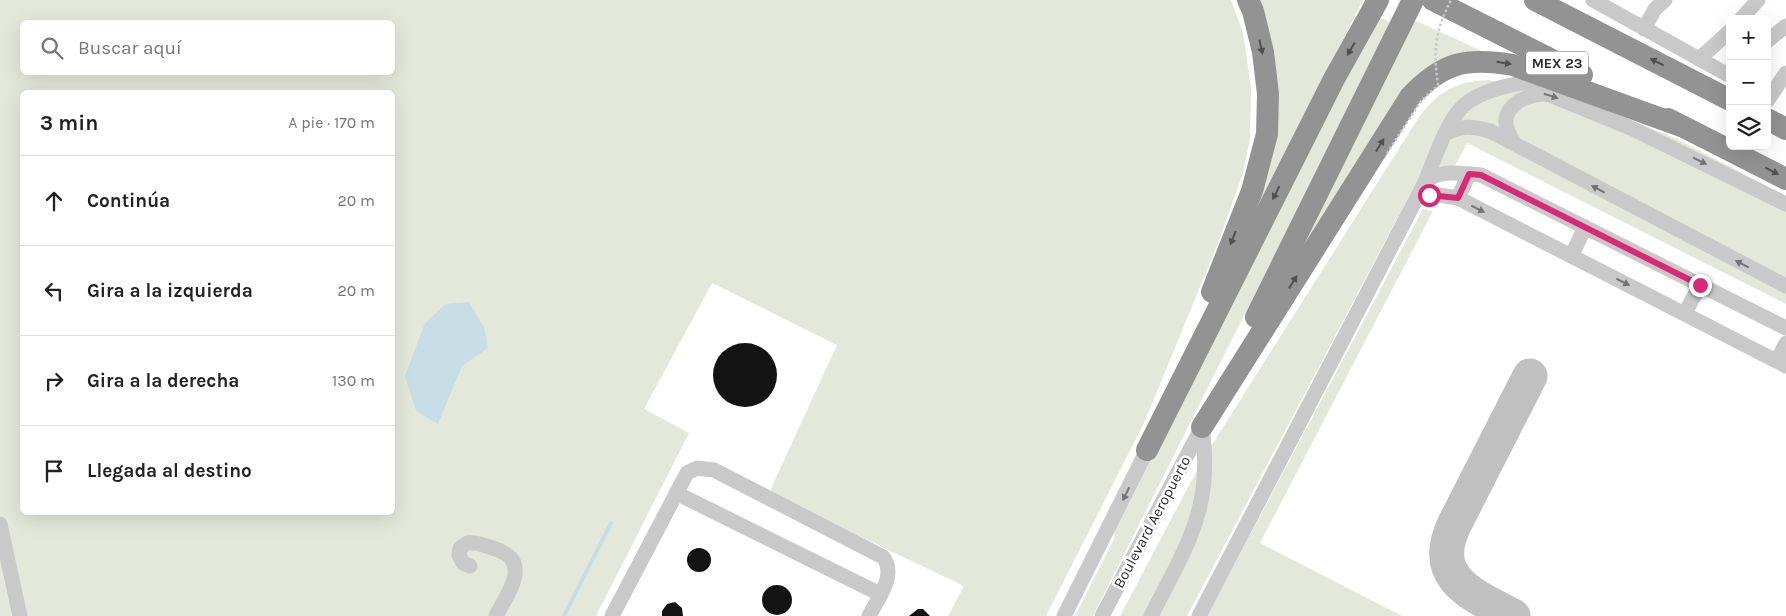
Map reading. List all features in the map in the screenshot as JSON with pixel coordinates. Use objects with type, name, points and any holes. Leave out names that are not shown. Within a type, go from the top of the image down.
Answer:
[{"type":"highway","points":[[1202,427],[1413,0]]},
{"type":"highway","name":"MEX 23","points":[[1433,0],[1786,179]]},
{"type":"highway","name":"MEX 23","points":[[1535,0],[1726,98]]},
{"type":"highway","points":[[1147,450],[1334,78],[1376,3]]},
{"type":"highway","points":[[1147,450],[1252,191],[1267,134],[1268,94],[1263,52],[1249,4]]},
{"type":"highway","points":[[1202,427],[1410,97],[1424,82],[1443,69],[1463,63],[1489,61],[1514,65],[1681,126]]},
{"type":"highway","points":[[1771,121],[1786,129]]},
{"type":"street","points":[[1593,0],[1618,6],[1647,30],[1726,74]]},
{"type":"street","points":[[1647,30],[1665,0]]},
{"type":"street","points":[[1745,15],[1758,0]]},
{"type":"street","points":[[1771,38],[1786,26]]},
{"type":"street","points":[[1699,59],[1726,35]]},
{"type":"street","points":[[1713,66],[1726,37]]},
{"type":"street","points":[[1777,89],[1786,73]]},
{"type":"street","points":[[1200,616],[1418,196],[1452,120],[1470,100],[1498,88],[1552,78]]},
{"type":"street","points":[[1515,144],[1507,129],[1506,116],[1514,106],[1529,96],[1542,93],[1633,129],[1786,204]]},
{"type":"street","points":[[1445,134],[1459,126],[1472,126],[1490,131],[1786,286]]},
{"type":"street","points":[[1425,182],[1429,178],[1442,174],[1469,174],[1486,177],[1786,328]]},
{"type":"street","points":[[1458,198],[1469,174]]},
{"type":"street","points":[[1418,196],[1439,195],[1458,198],[1782,363],[1786,343]]},
{"type":"street","points":[[1572,255],[1585,227]]},
{"type":"street","points":[[1685,313],[1700,285]]},
{"type":"street","points":[[1151,616],[1193,533],[1202,502],[1205,480],[1202,427]]},
{"type":"street","name":"Boulevard Aeropuerto","points":[[1102,616],[1202,427]]},
{"type":"street","points":[[1064,616],[1147,450]]},
{"type":"street","points":[[612,616],[687,473],[704,468],[714,470],[883,557],[888,564],[890,574],[869,616]]},
{"type":"street","points":[[676,493],[880,594]]},
{"type":"street","points":[[1069,616],[1106,544],[1112,522]]},
{"type":"street","points":[[0,524],[20,616]]},
{"type":"street","points":[[470,566],[463,563],[459,555],[460,548],[467,543],[492,548],[506,554],[514,562],[516,572],[496,616]]},
{"type":"path","points":[[1388,153],[1420,100],[1438,85],[1434,56],[1440,22],[1451,0]]},
{"type":"shaded area","points":[[0,0],[1231,0],[1243,33],[1251,87],[1250,139],[1243,173],[1218,243],[1144,423],[1046,616],[948,616],[964,586],[769,493],[837,345],[712,283],[644,409],[689,433],[596,616],[0,616]]},
{"type":"shaded area","points":[[1260,0],[1363,0],[1243,235],[1275,137]]},
{"type":"shaded area","points":[[1374,14],[1391,23],[1093,616],[1075,616],[1114,539],[1115,521]]},
{"type":"shaded area","points":[[1412,19],[1486,53],[1442,62],[1258,321]]},
{"type":"shaded area","points":[[1489,80],[1580,99],[1677,139],[1786,196],[1786,304],[1467,143],[1455,166],[1435,166],[1417,181],[1187,616],[1120,616],[1203,459],[1419,117],[1434,100],[1449,89],[1457,85]]},
{"type":"shaded area","points":[[1423,209],[1433,211],[1260,543],[1402,616],[1207,616]]},
{"type":"water","points":[[469,302],[484,327],[488,348],[462,366],[438,424],[416,411],[405,376],[425,323],[446,304]]},
{"type":"building","points":[[745,343],[763,349],[771,357],[777,375],[771,393],[763,401],[745,407],[727,401],[719,393],[713,375],[719,357],[727,349]]},
{"type":"building","points":[[699,548],[708,551],[711,560],[708,569],[699,572],[690,569],[687,560],[690,551]]},
{"type":"building","points":[[777,585],[788,589],[792,600],[788,611],[777,615],[766,611],[762,600],[766,589]]},
{"type":"building","points":[[675,602],[682,608],[683,616],[662,616],[662,611],[667,604]]},
{"type":"building","points":[[918,609],[923,609],[930,616],[909,616]]},
{"type":"waterway","points":[[564,616],[611,523]]},
{"type":"taxiway","points":[[1513,616],[1483,601],[1459,583],[1451,572],[1447,559],[1448,544],[1454,525],[1530,376]]},
{"type":"route","points":[[1429,195],[1458,198],[1469,174],[1481,175],[1700,285]]}]
